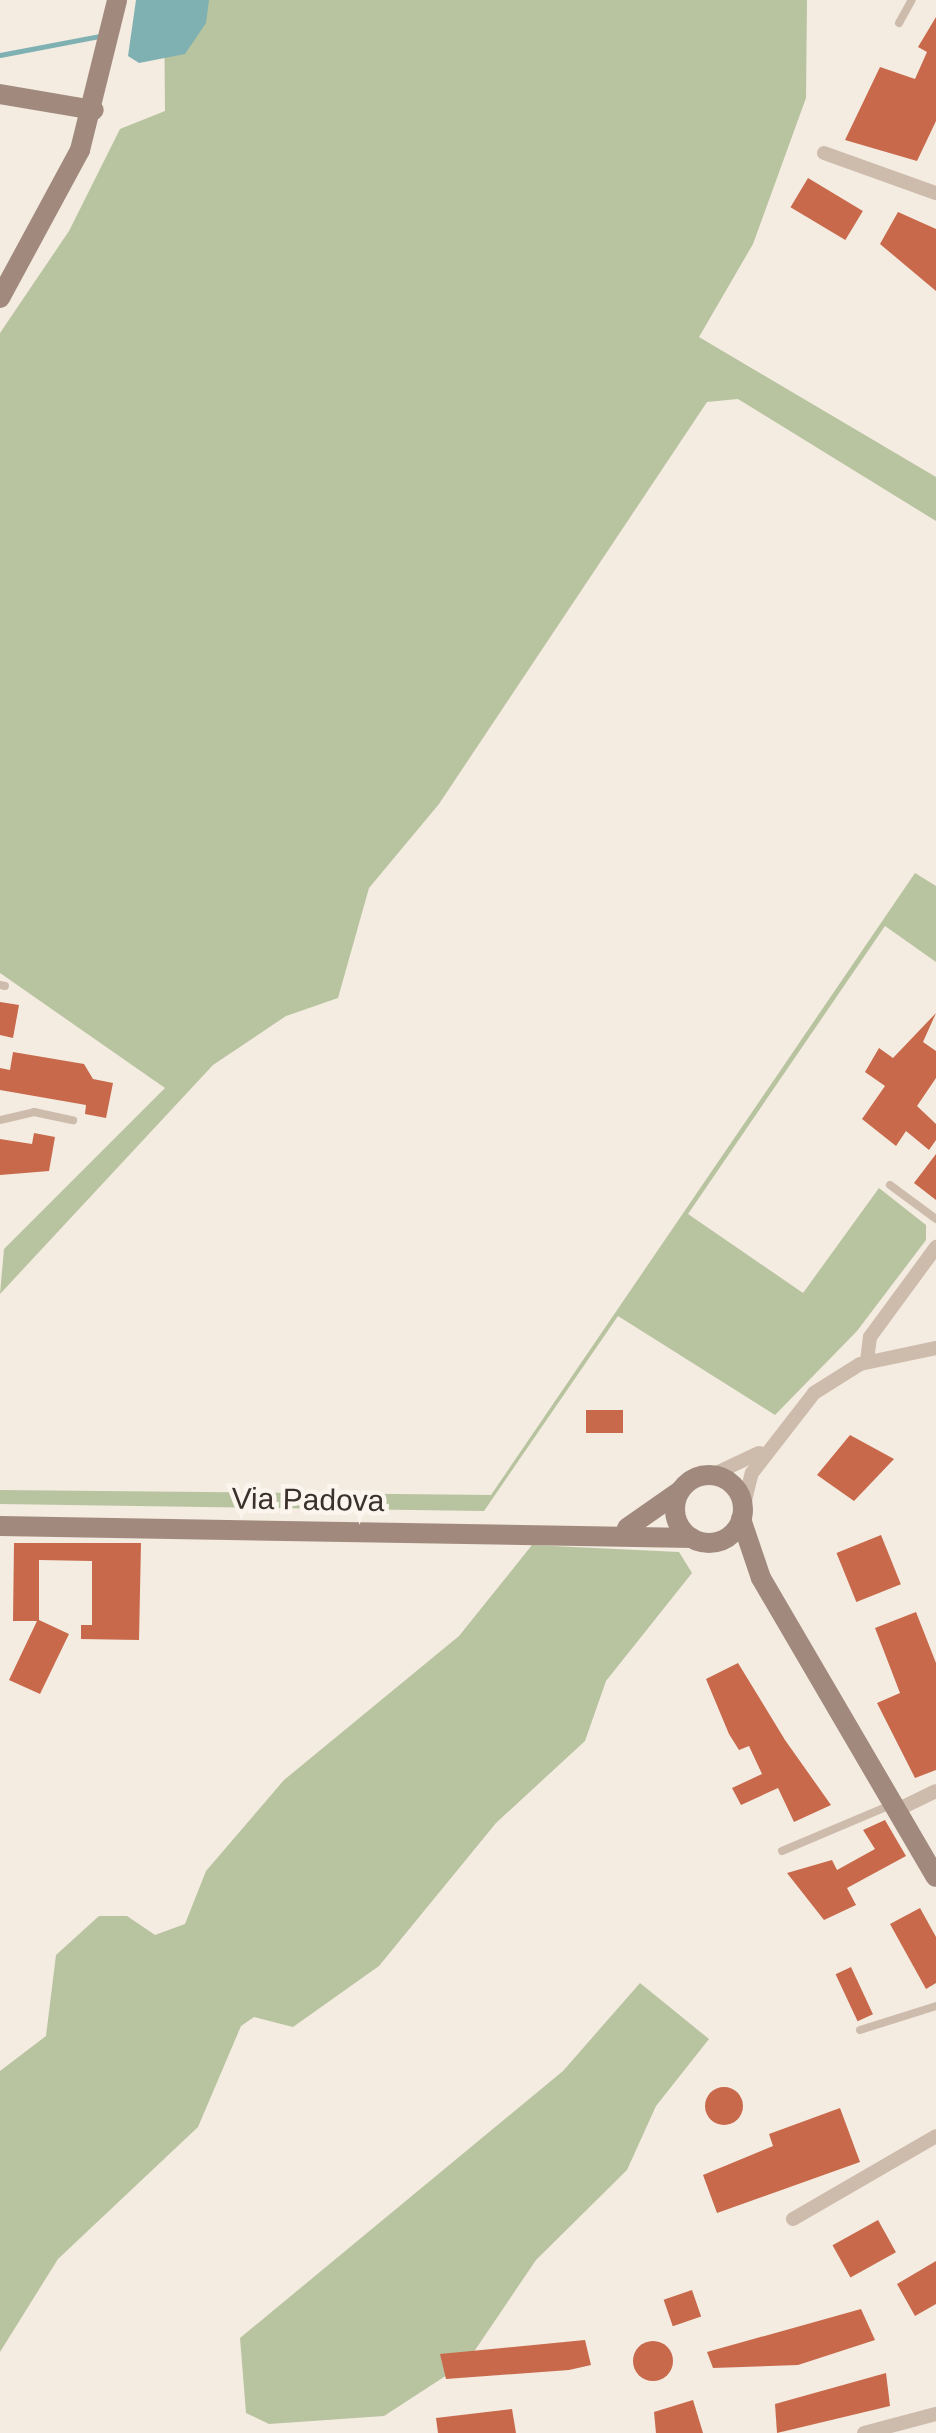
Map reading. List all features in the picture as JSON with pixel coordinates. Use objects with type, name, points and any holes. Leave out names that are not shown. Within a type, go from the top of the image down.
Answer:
[{"type":"street","points":[[0,298],[60,196],[94,110],[117,0]]},
{"type":"street","points":[[0,94],[94,110]]},
{"type":"street","points":[[824,153],[936,194]]},
{"type":"street","points":[[867,1362],[870,1337],[936,1247]]},
{"type":"street","points":[[616,1532],[712,1474],[746,1465],[775,1439],[814,1393],[867,1362],[936,1348]]},
{"type":"street","points":[[700,1540],[742,1514],[775,1439]]},
{"type":"street","points":[[712,1474],[735,1486],[761,1578],[936,1877]]},
{"type":"street","points":[[680,1491],[676,1518],[700,1540],[761,1578]]},
{"type":"street","name":"Via Padova","points":[[0,1526],[616,1532],[700,1540]]},
{"type":"street","points":[[896,1807],[936,1791]]},
{"type":"street","points":[[792,2218],[936,2136]]},
{"type":"street","points":[[864,2433],[936,2414]]},
{"type":"lane","points":[[898,23],[912,0]]},
{"type":"lane","points":[[0,1120],[31,1112],[73,1120]]},
{"type":"lane","points":[[890,1184],[936,1219]]},
{"type":"lane","points":[[782,1851],[896,1807]]},
{"type":"lane","points":[[860,2030],[936,2006]]},
{"type":"green space","points":[[164,0],[807,0],[806,98],[753,244],[699,337],[936,477],[936,521],[738,399],[707,402],[439,804],[369,888],[338,998],[286,1016],[213,1065],[0,1294],[4,1249],[165,1088],[0,973],[0,333],[69,231],[120,129],[165,111]]},
{"type":"green space","points":[[915,873],[936,886],[936,962],[885,926],[688,1214],[803,1293],[879,1188],[926,1225],[926,1240],[857,1331],[775,1415],[618,1316],[484,1511],[0,1504],[0,1490],[491,1495]]},
{"type":"green space","points":[[532,1545],[679,1552],[692,1573],[606,1681],[585,1741],[496,1823],[379,1966],[293,2027],[254,2017],[241,2026],[198,2127],[58,2259],[0,2352],[0,2071],[46,2036],[56,1955],[99,1916],[127,1916],[155,1935],[185,1924],[206,1871],[284,1780],[459,1636]]},
{"type":"green space","points":[[640,1983],[709,2039],[656,2106],[627,2170],[536,2260],[467,2362],[384,2416],[269,2424],[246,2413],[240,2338],[563,2071]]},
{"type":"water","points":[[136,0],[209,0],[206,23],[185,54],[139,63],[128,56]]},
{"type":"building","points":[[936,17],[936,121],[917,161],[845,140],[880,67],[915,79],[927,52],[918,47]]},
{"type":"building","points":[[808,178],[863,211],[845,240],[790,207]]},
{"type":"building","points":[[898,212],[936,229],[936,291],[880,244]]},
{"type":"building","points":[[0,1002],[19,1005],[13,1038],[0,1035]]},
{"type":"building","points":[[936,1013],[923,1042],[936,1051],[936,1078],[917,1106],[936,1124],[936,1140],[929,1150],[906,1131],[896,1146],[862,1119],[885,1086],[865,1072],[879,1048],[893,1058]]},
{"type":"building","points":[[13,1052],[84,1064],[93,1079],[113,1083],[106,1118],[85,1114],[86,1105],[0,1090],[0,1068],[10,1070]]},
{"type":"building","points":[[34,1133],[55,1137],[49,1171],[0,1175],[0,1139],[32,1144]]},
{"type":"building","points":[[936,1154],[936,1200],[914,1183]]},
{"type":"building","points":[[586,1410],[623,1410],[623,1433],[586,1433]]},
{"type":"building","points":[[850,1435],[894,1459],[854,1501],[817,1475]]},
{"type":"building","points":[[881,1535],[901,1584],[856,1602],[836,1553]]},
{"type":"building","points":[[14,1543],[141,1543],[139,1640],[81,1639],[81,1625],[92,1625],[92,1561],[39,1560],[39,1620],[69,1634],[40,1694],[9,1680],[37,1621],[13,1621]]},
{"type":"building","points":[[916,1612],[936,1663],[936,1770],[915,1778],[877,1703],[900,1693],[875,1628]]},
{"type":"building","points":[[738,1663],[831,1805],[794,1822],[778,1788],[741,1805],[732,1788],[762,1774],[749,1746],[739,1750],[729,1734],[706,1679]]},
{"type":"building","points":[[885,1820],[906,1856],[847,1888],[856,1905],[824,1920],[787,1873],[832,1860],[837,1870],[875,1849],[863,1830]]},
{"type":"building","points":[[920,1908],[936,1937],[936,1983],[926,1989],[890,1924]]},
{"type":"building","points":[[851,1967],[873,2014],[858,2021],[836,1974]]},
{"type":"building","points":[[724,2087],[737,2093],[743,2106],[737,2119],[724,2125],[711,2119],[705,2106],[711,2093]]},
{"type":"building","points":[[840,2108],[860,2162],[717,2213],[703,2175],[773,2146],[769,2134]]},
{"type":"building","points":[[878,2220],[896,2252],[850,2278],[833,2245]]},
{"type":"building","points":[[936,2261],[936,2304],[915,2316],[897,2284]]},
{"type":"building","points":[[692,2290],[701,2316],[673,2326],[664,2300]]},
{"type":"building","points":[[861,2309],[875,2340],[798,2365],[713,2368],[707,2352]]},
{"type":"building","points":[[585,2340],[591,2365],[569,2370],[446,2379],[440,2354]]},
{"type":"building","points":[[653,2341],[667,2347],[673,2361],[667,2375],[653,2381],[639,2375],[633,2361],[639,2347]]},
{"type":"building","points":[[886,2373],[890,2406],[777,2433],[775,2404]]},
{"type":"building","points":[[693,2400],[703,2433],[656,2433],[654,2412]]},
{"type":"building","points":[[512,2409],[516,2433],[438,2433],[436,2418]]},
{"type":"waterway","points":[[0,55],[100,36]]}]
